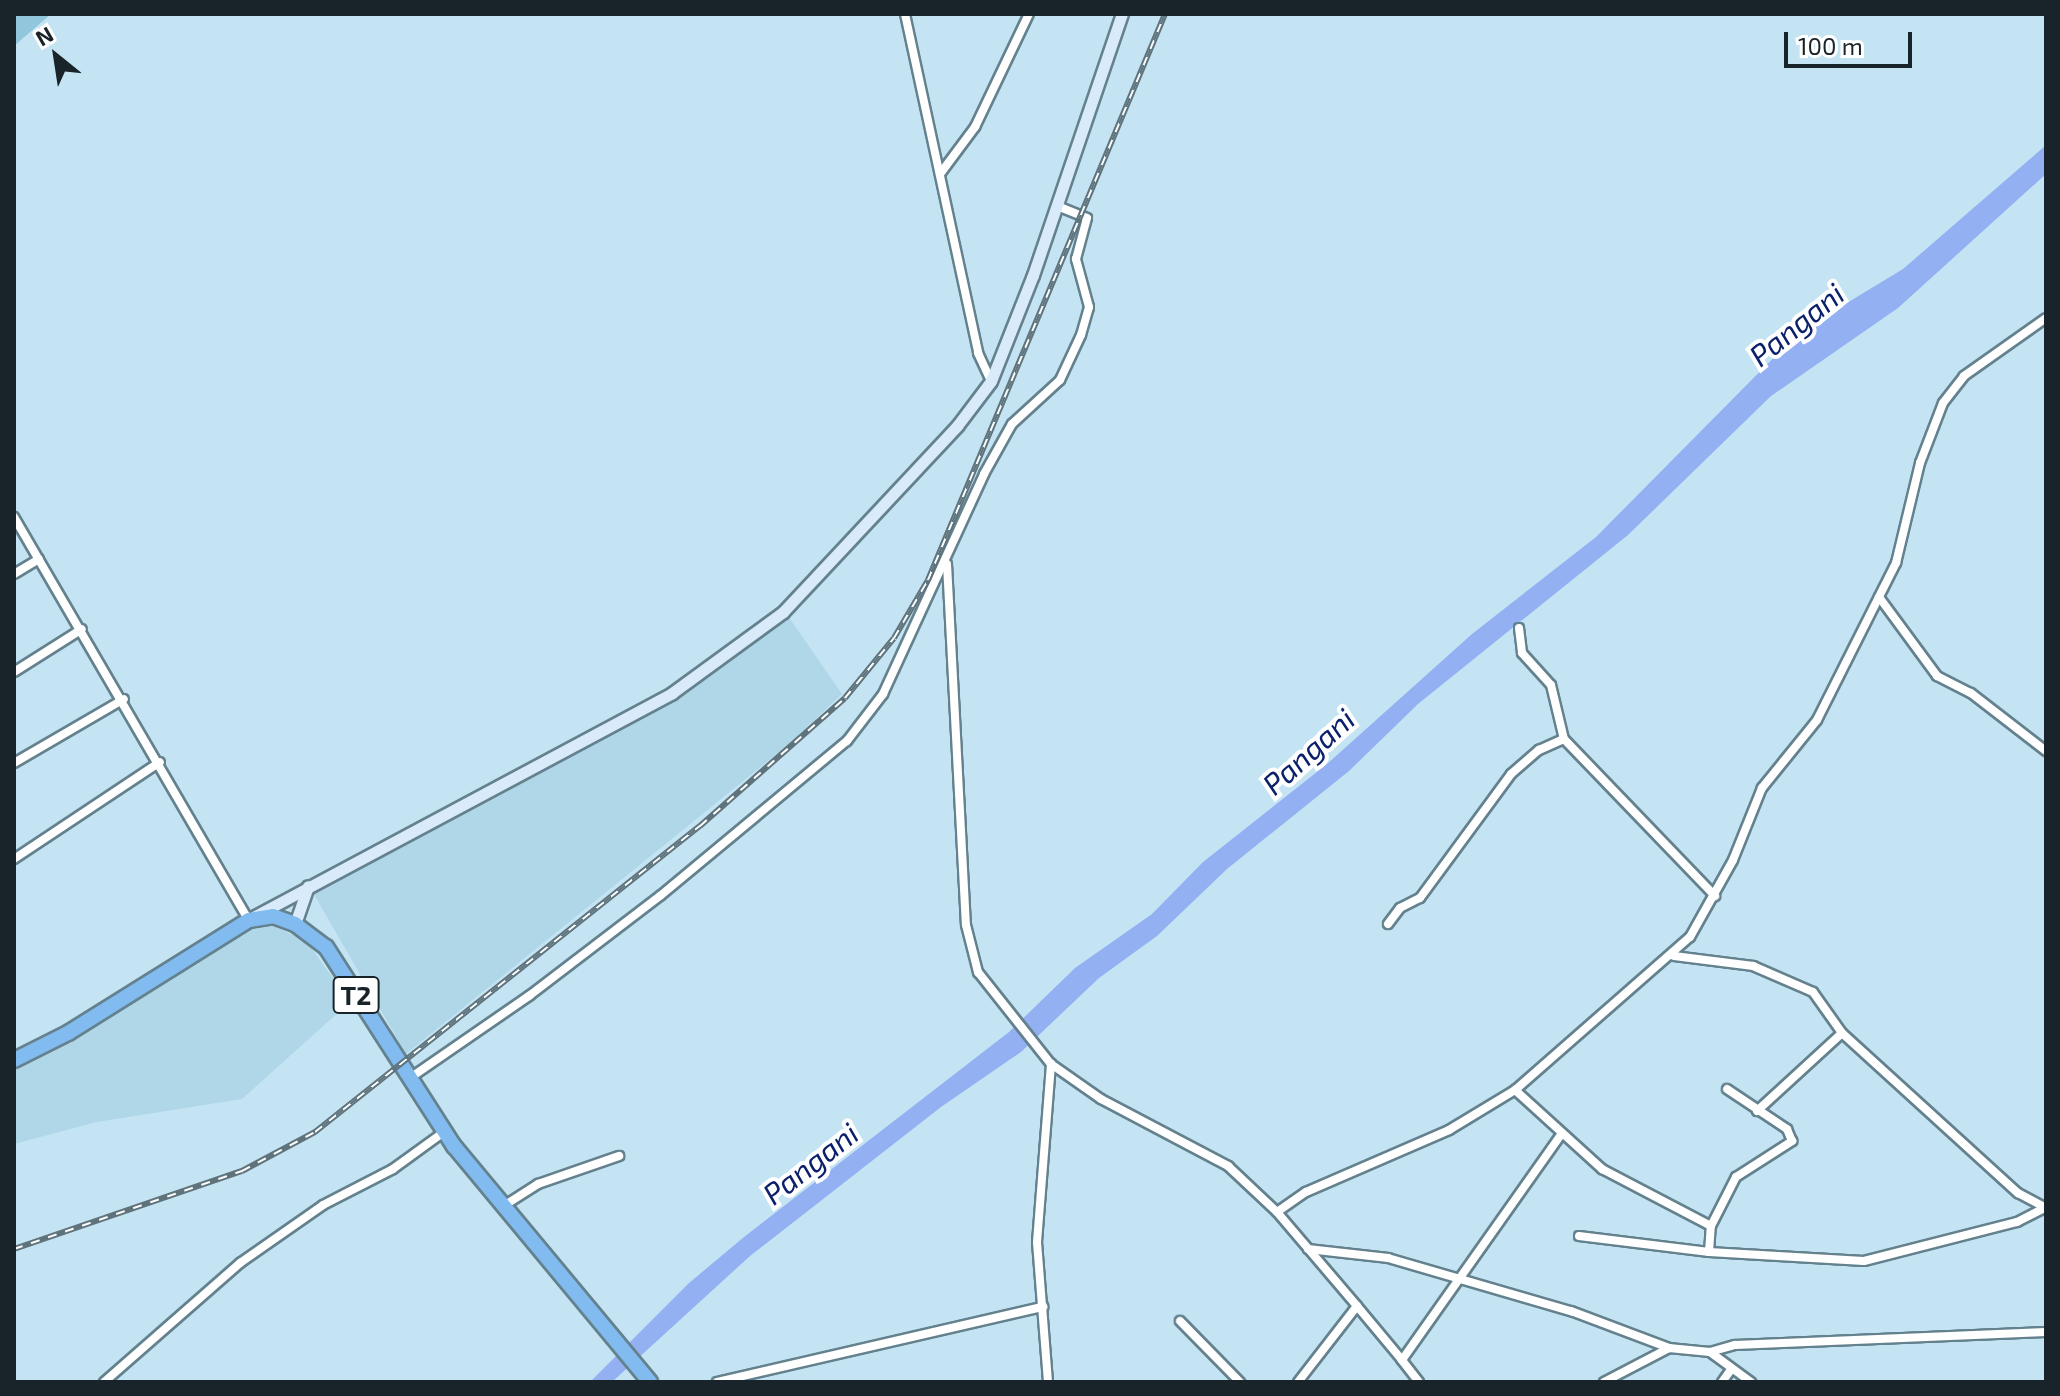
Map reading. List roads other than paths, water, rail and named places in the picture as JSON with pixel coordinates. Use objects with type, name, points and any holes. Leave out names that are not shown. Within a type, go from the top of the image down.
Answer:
[{"type":"highway","name":"T2","points":[[249,920],[273,916],[295,924],[326,947],[444,1132],[501,1207],[650,1382]]},
{"type":"highway","points":[[14,1060],[68,1033],[249,920]]},
{"type":"main road","points":[[249,920],[672,693],[722,660],[783,612],[957,426],[991,381],[1057,206],[1122,14]]},
{"type":"main road","points":[[295,924],[308,886]]},
{"type":"street","points":[[905,14],[978,353],[991,381]]},
{"type":"street","points":[[940,174],[975,127],[1029,14]]},
{"type":"street","points":[[410,1078],[648,905],[847,741],[883,694],[947,563],[984,474],[1012,424],[1060,380],[1081,335],[1089,307],[1076,259],[1087,218],[1057,206]]},
{"type":"street","points":[[1277,1212],[1306,1192],[1449,1130],[1515,1090],[1674,956],[1715,896],[1762,788],[1817,720],[1896,563],[1920,463],[1943,403],[1964,376],[2046,318]]},
{"type":"street","points":[[14,517],[124,699],[249,920]]},
{"type":"street","points":[[14,574],[39,559]]},
{"type":"street","points":[[947,563],[966,925],[978,972],[1010,1019],[1051,1064],[1101,1099],[1228,1166],[1277,1212],[1419,1382]]},
{"type":"street","points":[[1879,597],[1937,676],[1971,693],[2046,751]]},
{"type":"street","points":[[1519,628],[1519,648],[1551,685],[1564,739],[1715,896]]},
{"type":"street","points":[[14,672],[82,629]]},
{"type":"street","points":[[14,763],[124,699]]},
{"type":"street","points":[[1388,924],[1400,908],[1420,898],[1511,774],[1539,750],[1564,739]]},
{"type":"street","points":[[14,859],[160,762]]},
{"type":"street","points":[[1579,1236],[1709,1252],[1864,1261],[2017,1222],[2045,1208],[1986,1165],[1842,1033],[1813,992],[1753,966],[1674,956]]},
{"type":"street","points":[[1757,1111],[1842,1033]]},
{"type":"street","points":[[1048,1382],[1037,1242],[1051,1064]]},
{"type":"street","points":[[1709,1252],[1711,1226],[1736,1177],[1792,1141],[1787,1129],[1727,1089]]},
{"type":"street","points":[[1515,1090],[1602,1169],[1711,1226]]},
{"type":"street","points":[[104,1382],[240,1263],[323,1205],[393,1169],[444,1132]]},
{"type":"street","points":[[1402,1360],[1454,1281],[1561,1135]]},
{"type":"street","points":[[501,1207],[538,1184],[619,1156]]},
{"type":"street","points":[[1307,1249],[1388,1258],[1454,1281],[1571,1311],[1669,1348],[1710,1352],[1735,1345],[2046,1332]]},
{"type":"street","points":[[1298,1382],[1357,1306]]},
{"type":"street","points":[[717,1382],[1043,1307]]},
{"type":"street","points":[[1180,1321],[1240,1382]]},
{"type":"street","points":[[1604,1382],[1669,1348]]},
{"type":"street","points":[[1710,1352],[1730,1371],[1751,1382]]},
{"type":"street","points":[[1722,1382],[1730,1371]]},
{"type":"water","points":[[2046,145],[2046,174],[1898,308],[1771,396],[1628,535],[1418,704],[1349,771],[1227,869],[1157,936],[1099,978],[1021,1052],[941,1107],[750,1256],[612,1382],[590,1382],[689,1283],[1009,1032],[1075,968],[1152,914],[1203,862],[1327,764],[1472,634],[1596,537],[1799,332],[1903,269]]},
{"type":"railway","points":[[14,1249],[242,1171],[315,1132],[700,826],[845,698],[894,638],[928,580],[1165,14]]},
{"type":"water label","name":"Pangani","points":[[1796,324]]},
{"type":"water label","name":"Pangani","points":[[1308,751]]},
{"type":"water label","name":"Pangani","points":[[810,1163]]}]
